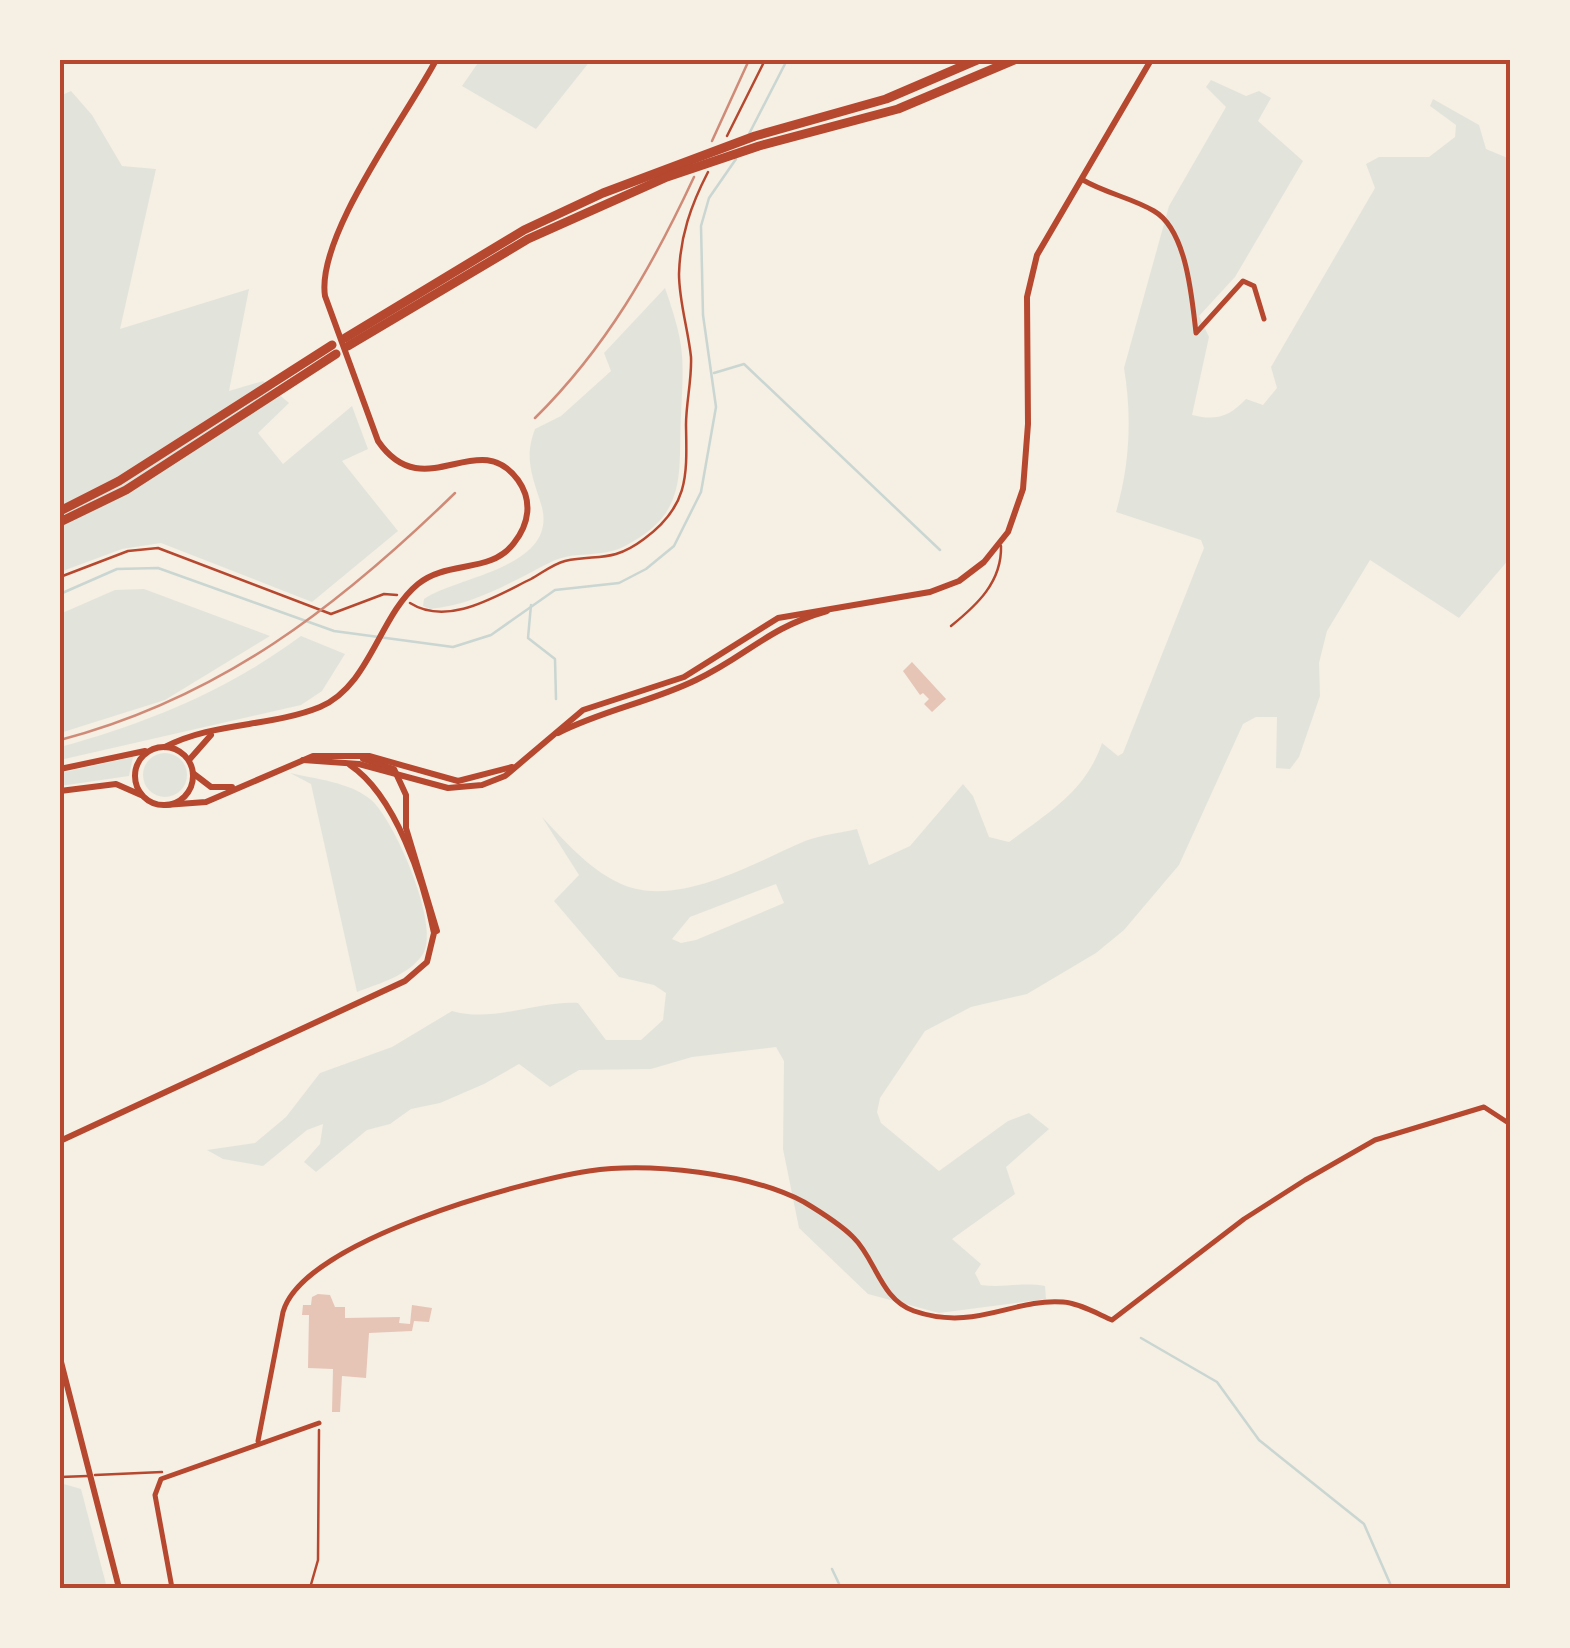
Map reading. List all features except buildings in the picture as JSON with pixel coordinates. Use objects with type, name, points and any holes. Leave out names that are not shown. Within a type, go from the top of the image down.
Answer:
[{"type":"highway","points":[[347,342],[524,230],[665,172],[886,98],[978,60]]},
{"type":"highway","points":[[757,141],[898,109],[1014,60]]},
{"type":"highway","points":[[60,511],[119,481],[334,350],[126,490],[60,522]]},
{"type":"main road","points":[[60,769],[166,747],[322,706],[336,698],[362,666],[403,600],[417,585],[437,573],[490,562],[507,552],[524,528],[527,500],[522,484],[500,465],[478,460],[414,470],[401,466],[378,441],[330,317],[323,275],[334,238],[436,60]]},
{"type":"main road","points":[[303,760],[344,762],[425,783],[472,788],[500,778],[587,708],[692,673],[778,618],[947,586],[976,569],[1000,544],[1014,518],[1026,465],[1027,296],[1037,255],[1151,60]]},
{"type":"main road","points":[[552,736],[592,715],[694,681],[782,625],[841,607]]},
{"type":"main road","points":[[189,760],[216,732]]},
{"type":"main road","points":[[166,747],[189,760],[193,773],[214,788],[238,786]]},
{"type":"main road","points":[[144,796],[136,771],[152,750]]},
{"type":"main road","points":[[60,791],[116,784],[165,805],[206,802],[303,760],[356,755],[454,781],[484,778],[516,766]]},
{"type":"main road","points":[[60,1141],[402,983],[425,965],[435,942],[436,920],[406,828],[407,800],[394,769],[356,755]]},
{"type":"main road","points":[[344,762],[372,782],[388,804],[435,942]]},
{"type":"main road","points":[[165,805],[182,798],[193,773]]},
{"type":"main road","points":[[407,800],[425,783]]},
{"type":"main road","points":[[60,1358],[119,1588]]},
{"type":"street","points":[[1083,180],[1151,209],[1164,220],[1188,270],[1196,332],[1244,280],[1254,286],[1264,318]]},
{"type":"street","points":[[258,1442],[283,1312],[294,1287],[395,1224],[538,1184],[608,1171],[684,1170],[744,1182],[802,1201],[855,1238],[894,1299],[910,1310],[984,1318],[1065,1302],[1112,1320],[1244,1219],[1375,1140],[1484,1107],[1510,1124]]},
{"type":"street","points":[[172,1588],[155,1494],[158,1483],[168,1475],[319,1423]]},
{"type":"lane","points":[[951,626],[994,580],[1000,544]]},
{"type":"lane","points":[[60,1477],[90,1476]]},
{"type":"path","points":[[727,136],[765,60]]},
{"type":"path","points":[[60,576],[128,552],[158,548],[331,614],[384,594],[428,612],[448,612],[475,606],[558,564],[620,554],[644,540],[676,506],[690,461],[686,423],[691,361],[679,276],[685,224],[708,171]]},
{"type":"path","points":[[310,1588],[318,1560],[319,1423]]},
{"type":"path","points":[[90,1476],[160,1471],[168,1475]]},
{"type":"shaded area","points":[[480,60],[591,60],[536,129],[462,86]]},
{"type":"shaded area","points":[[1211,80],[1246,96],[1259,91],[1271,98],[1258,121],[1303,161],[1235,277],[1199,316],[1209,337],[1192,415],[1222,416],[1246,399],[1263,405],[1277,388],[1271,367],[1375,188],[1366,164],[1379,157],[1429,157],[1455,137],[1456,125],[1430,106],[1433,99],[1479,125],[1486,149],[1510,159],[1510,469],[1506,472],[1510,558],[1459,618],[1370,560],[1327,631],[1319,663],[1320,696],[1299,757],[1290,769],[1276,768],[1277,717],[1256,717],[1243,724],[1179,865],[1124,930],[1096,953],[1027,994],[971,1007],[925,1031],[880,1098],[877,1112],[881,1123],[939,1171],[1008,1121],[1029,1113],[1049,1129],[1006,1167],[1015,1194],[952,1239],[981,1264],[975,1273],[981,1285],[1045,1286],[1046,1299],[939,1313],[868,1294],[799,1228],[783,1149],[784,1061],[776,1047],[692,1057],[651,1069],[579,1070],[550,1087],[519,1064],[484,1084],[440,1103],[411,1109],[390,1124],[367,1130],[316,1172],[304,1162],[320,1144],[323,1124],[307,1130],[263,1166],[223,1159],[207,1150],[255,1143],[286,1117],[320,1073],[392,1047],[452,1011],[483,1015],[578,1003],[606,1040],[641,1040],[663,1020],[666,993],[654,985],[619,977],[554,901],[579,875],[542,817],[606,876],[639,890],[663,891],[712,881],[805,841],[857,829],[869,865],[910,846],[963,784],[973,796],[989,837],[1009,842],[1076,788],[1102,743],[1118,756],[1123,753],[1204,548],[1201,540],[1116,512],[1128,440],[1124,368],[1169,206],[1226,107],[1206,87]],"holes":[[[776,884],[784,903],[696,940],[681,943],[672,939],[690,917]]]},
{"type":"shaded area","points":[[71,91],[92,115],[122,166],[156,169],[120,329],[249,289],[229,391],[263,381],[289,403],[258,433],[283,464],[352,406],[368,449],[342,461],[398,531],[312,602],[161,543],[122,549],[60,572],[60,96]]},
{"type":"shaded area","points":[[665,288],[680,338],[683,378],[679,474],[670,506],[660,520],[616,550],[560,558],[462,603],[430,609],[423,606],[424,599],[502,567],[536,543],[543,526],[530,458],[535,429],[561,416],[611,371],[604,353]]},
{"type":"shaded area","points":[[144,589],[270,636],[165,700],[60,733],[60,614],[115,590]]},
{"type":"shaded area","points":[[301,636],[345,654],[322,691],[301,705],[60,760],[60,747],[186,703],[245,673]]},
{"type":"shaded area","points":[[165,753],[181,759],[187,775],[181,791],[165,797],[149,791],[143,775],[149,759]]},
{"type":"shaded area","points":[[133,757],[129,776],[60,786],[60,773]]},
{"type":"shaded area","points":[[290,773],[362,793],[391,827],[420,898],[427,940],[417,962],[393,978],[357,992],[311,784]]},
{"type":"shaded area","points":[[60,1483],[81,1489],[107,1588],[60,1588]]},
{"type":"waterway","points":[[749,134],[787,60]]},
{"type":"waterway","points":[[60,594],[117,569],[158,568],[334,631],[453,647],[491,635],[555,590],[619,583],[646,569],[674,546],[701,492],[716,407],[703,315],[701,226],[709,198],[736,159]]},
{"type":"waterway","points":[[714,373],[744,364],[940,550]]},
{"type":"waterway","points":[[531,605],[528,638],[555,659],[556,699]]},
{"type":"waterway","points":[[1141,1338],[1217,1382],[1259,1440],[1364,1524],[1392,1588]]},
{"type":"waterway","points":[[832,1569],[841,1588]]},
{"type":"railway","points":[[712,141],[749,60]]},
{"type":"railway","points":[[535,418],[584,363],[625,305],[694,177]]},
{"type":"railway","points":[[60,740],[173,700],[274,644],[366,574],[455,493]]}]
